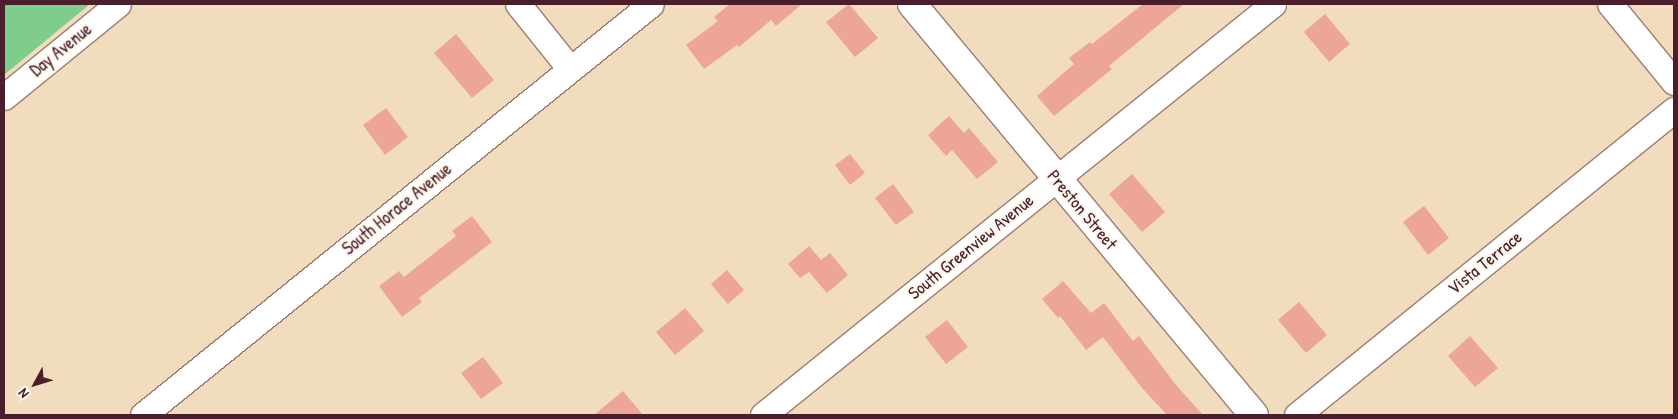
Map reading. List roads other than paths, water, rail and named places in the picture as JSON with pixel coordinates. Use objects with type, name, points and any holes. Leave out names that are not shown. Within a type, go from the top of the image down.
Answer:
[{"type":"street","name":"Day Avenue","points":[[4,97],[118,4]]},
{"type":"street","points":[[518,4],[570,69]]},
{"type":"street","name":"South Horace Avenue","points":[[143,415],[651,4]]},
{"type":"street","name":"Preston Street","points":[[912,4],[1254,415]]},
{"type":"street","name":"South Greenview Avenue","points":[[763,415],[1273,4]]},
{"type":"street","points":[[1610,4],[1674,82]]},
{"type":"street","name":"Vista Terrace","points":[[1297,415],[1674,110]]}]
